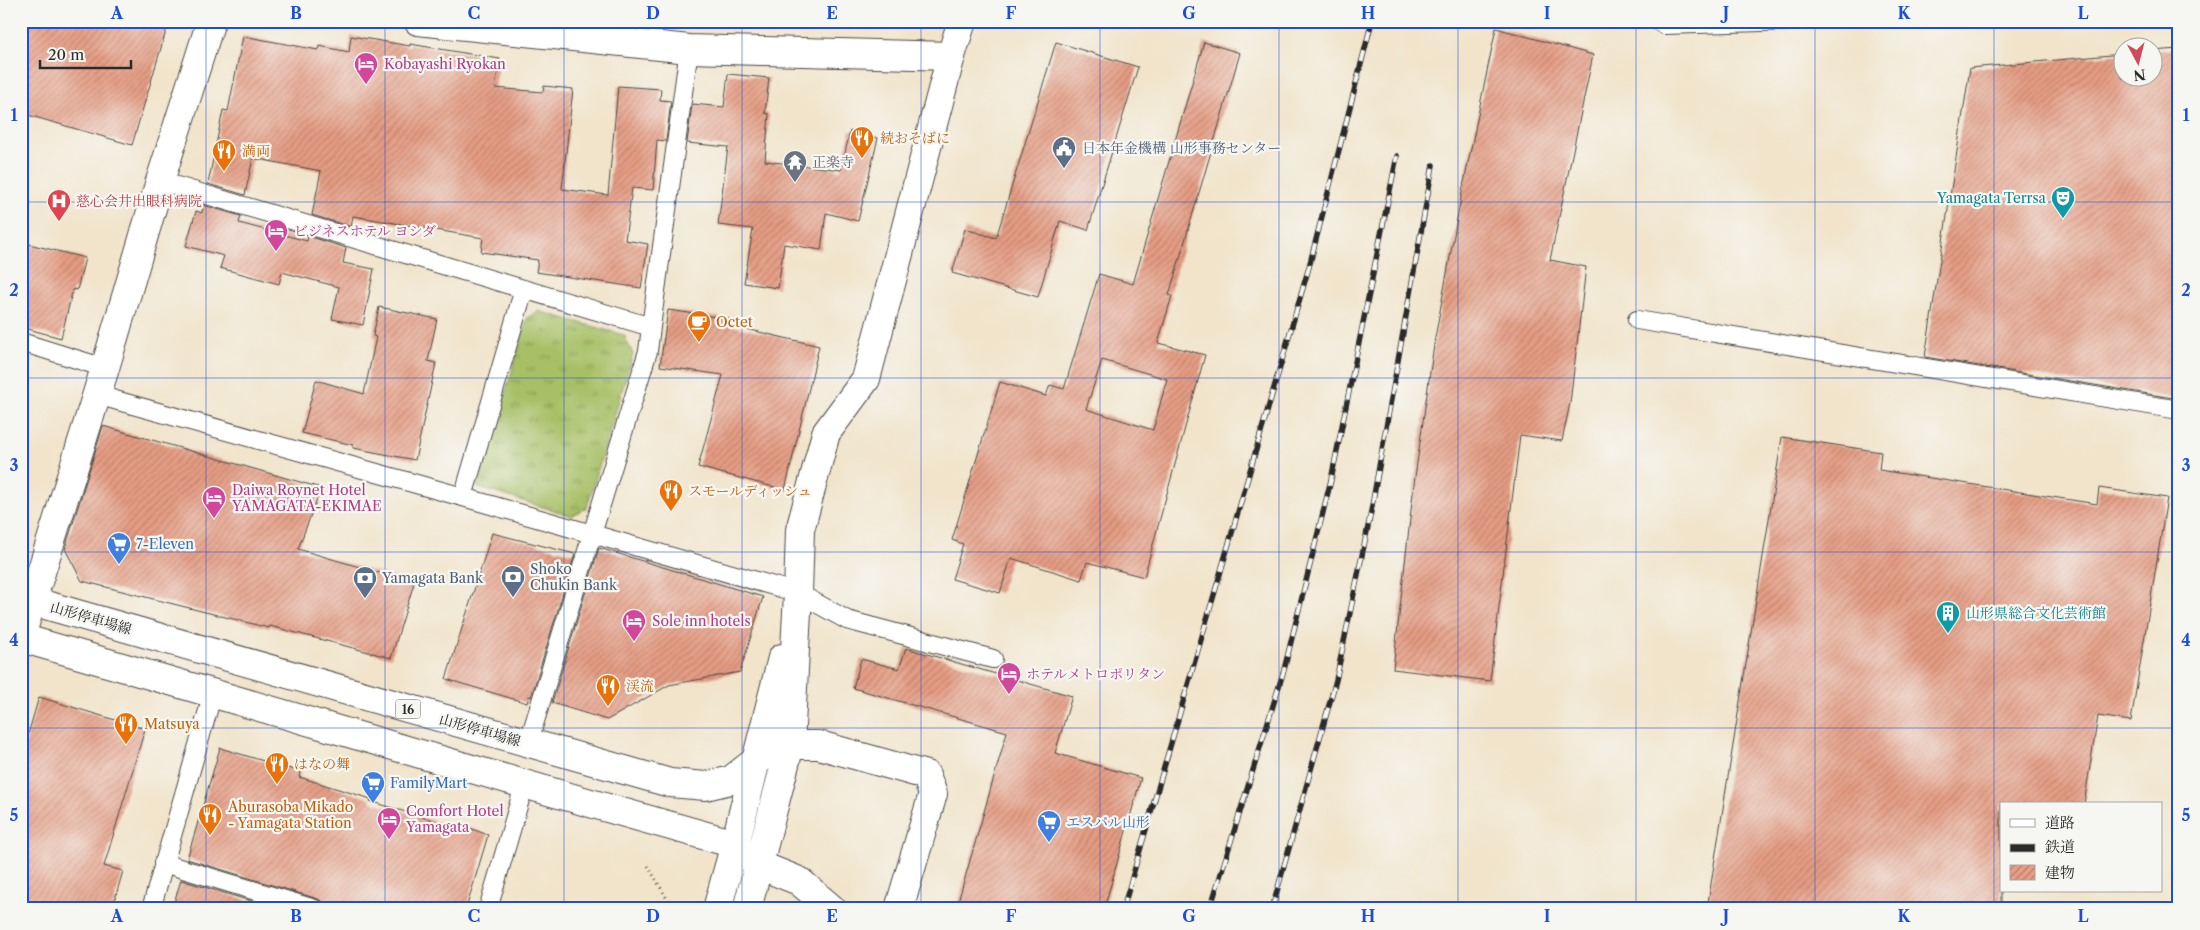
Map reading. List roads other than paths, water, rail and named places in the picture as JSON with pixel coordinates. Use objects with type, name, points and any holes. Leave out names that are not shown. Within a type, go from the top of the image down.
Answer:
[{"type":"street","points":[[211,21],[160,182],[105,368],[26,599],[21,637],[213,692],[524,786],[735,844],[759,864],[799,881],[832,909]]},
{"type":"street","points":[[418,21],[690,49],[951,56]]},
{"type":"street","points":[[747,909],[790,745],[800,530],[826,433],[866,379],[951,56],[962,21]]},
{"type":"street","points":[[717,909],[758,758],[798,594]]},
{"type":"street","name":"山形停車場線","points":[[26,599],[528,744],[670,783],[706,786],[731,780],[758,758],[790,745]]},
{"type":"street","points":[[790,745],[819,745],[926,775],[933,794],[899,909]]},
{"type":"lane","points":[[1658,21],[1664,25],[1792,21]]},
{"type":"lane","points":[[528,744],[648,351],[690,49]]},
{"type":"lane","points":[[160,182],[651,327]]},
{"type":"lane","points":[[463,497],[524,289]]},
{"type":"lane","points":[[1637,320],[2179,410]]},
{"type":"lane","points":[[21,342],[105,368]]},
{"type":"lane","points":[[96,395],[463,497],[798,594],[847,620],[993,659]]},
{"type":"lane","points":[[151,909],[213,692]]},
{"type":"lane","points":[[488,909],[524,786]]},
{"type":"lane","points":[[163,863],[316,909]]},
{"type":"railway","points":[[1123,909],[1309,267],[1372,21]]},
{"type":"railway","points":[[1210,909],[1284,670],[1331,480],[1397,156]]},
{"type":"railway","points":[[1272,909],[1336,680],[1370,517],[1433,165]]},
{"type":"place","name":"Kobayashi Ryokan","points":[[366,85]]},
{"type":"place","name":"続おそばに","points":[[862,159]]},
{"type":"place","name":"日本年金機構 山形事務センター","points":[[1064,169]]},
{"type":"place","name":"満両","points":[[224,172]]},
{"type":"place","name":"正楽寺","points":[[795,183]]},
{"type":"place","name":"Yamagata Terrsa","points":[[2063,219]]},
{"type":"place","name":"慈心会井出眼科病院","points":[[59,222]]},
{"type":"place","name":"ビジネスホテル ヨシダ","points":[[276,252]]},
{"type":"place","name":"Octet","points":[[699,343]]},
{"type":"place","name":"スモールディッシュ","points":[[671,512]]},
{"type":"place","name":"Daiwa Roynet Hotel YAMAGATA-EKIMAE","points":[[214,519]]},
{"type":"place","name":"7-Eleven","points":[[119,565]]},
{"type":"place","name":"Shoko Chukin Bank","points":[[513,598]]},
{"type":"place","name":"Yamagata Bank","points":[[365,599]]},
{"type":"place","name":"山形県総合文化芸術館","points":[[1948,634]]},
{"type":"place","name":"Sole inn hotels","points":[[634,642]]},
{"type":"place","name":"ホテルメトロポリタン","points":[[1009,695]]},
{"type":"place","name":"渓流","points":[[608,707]]},
{"type":"place","name":"Matsuya","points":[[126,745]]},
{"type":"place","name":"はなの舞","points":[[277,785]]},
{"type":"place","name":"FamilyMart","points":[[373,804]]},
{"type":"place","name":"Aburasoba Mikado - Yamagata Station","points":[[210,836]]},
{"type":"place","name":"Comfort Hotel Yamagata","points":[[389,840]]},
{"type":"place","name":"エスパル山形","points":[[1049,843]]}]
